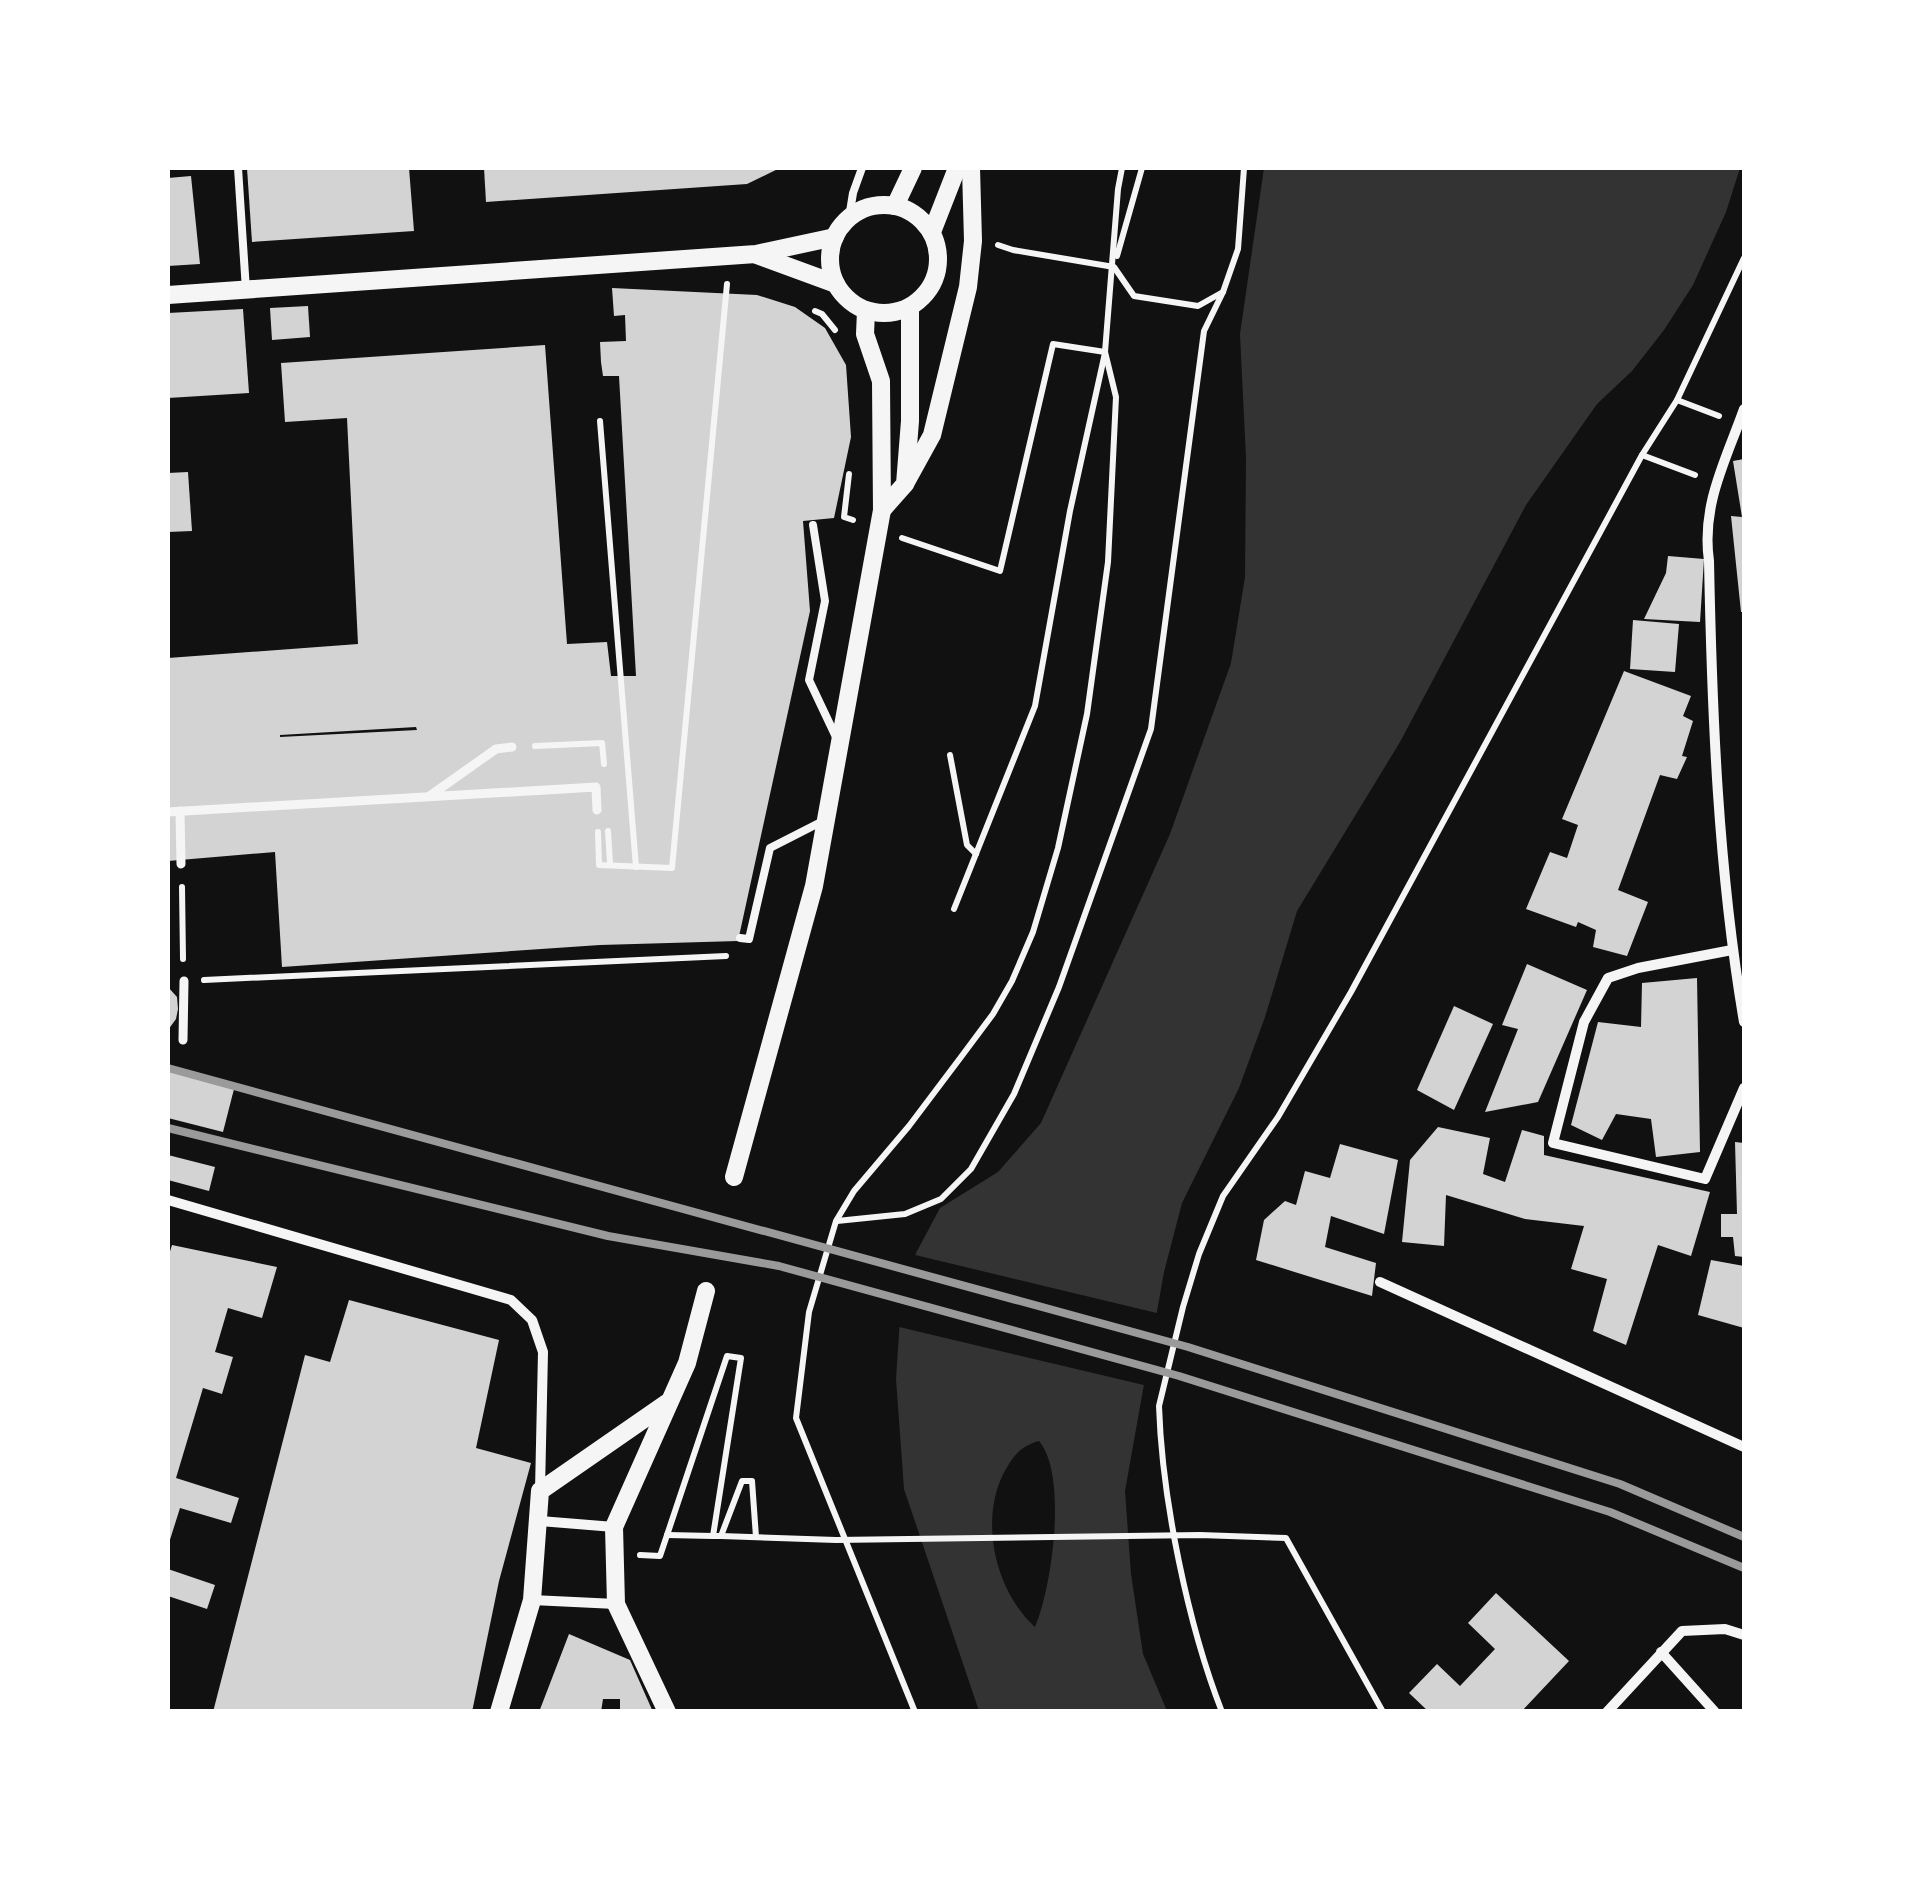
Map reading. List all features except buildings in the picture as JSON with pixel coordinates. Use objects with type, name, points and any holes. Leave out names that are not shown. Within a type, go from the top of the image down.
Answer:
[{"type":"street","points":[[895,206],[913,168]]},
{"type":"street","points":[[932,232],[957,168]]},
{"type":"street","points":[[880,520],[932,435],[968,287],[973,242],[971,168]]},
{"type":"street","points":[[871,206],[895,206],[912,212],[932,232],[937,245],[936,278],[922,298],[910,306],[896,312],[866,310],[851,302],[836,284],[830,260],[834,238],[849,218],[871,206]]},
{"type":"street","points":[[168,295],[756,254],[834,238]]},
{"type":"street","points":[[756,254],[836,284]]},
{"type":"street","points":[[904,484],[910,421],[910,306]]},
{"type":"street","points":[[734,1177],[814,886],[880,520],[881,381],[866,334],[866,310]]},
{"type":"street","points":[[1744,409],[1716,482],[1705,532],[1714,757],[1732,950],[1744,1022]]},
{"type":"street","points":[[428,797],[496,749],[512,748]]},
{"type":"street","points":[[168,812],[596,788],[597,810]]},
{"type":"street","points":[[180,811],[181,864]]},
{"type":"street","points":[[1732,950],[1638,968],[1608,978],[1584,1022],[1553,1143],[1705,1179],[1744,1088]]},
{"type":"street","points":[[184,980],[184,1040]]},
{"type":"street","points":[[168,1200],[511,1300],[532,1320],[543,1352],[540,1521],[532,1600],[499,1712]]},
{"type":"street","points":[[1380,1282],[1744,1448]]},
{"type":"street","points":[[666,1712],[616,1604],[614,1527],[687,1362],[706,1291]]},
{"type":"street","points":[[540,1491],[668,1403]]},
{"type":"street","points":[[540,1521],[614,1527]]},
{"type":"street","points":[[532,1600],[616,1604]]},
{"type":"street","points":[[1606,1712],[1682,1631],[1725,1629],[1744,1636]]},
{"type":"street","points":[[1661,1652],[1715,1712]]},
{"type":"lane","points":[[238,168],[246,290]]},
{"type":"lane","points":[[849,218],[862,168]]},
{"type":"lane","points":[[813,525],[825,600],[808,680],[838,742]]},
{"type":"lane","points":[[745,938],[770,848],[825,820]]},
{"type":"path","points":[[954,910],[1035,706],[1074,492],[1105,352],[1122,168]]},
{"type":"path","points":[[1114,266],[1142,168]]},
{"type":"path","points":[[836,1221],[905,1214],[941,1199],[971,1169],[1014,1094],[1060,987],[1151,729],[1204,331],[1238,249],[1244,168]]},
{"type":"path","points":[[973,242],[1114,266],[1134,296],[1198,306],[1223,292]]},
{"type":"path","points":[[1222,1712],[1199,1647],[1160,1432],[1159,1406],[1199,1254],[1222,1196],[1278,1117],[1352,992],[1642,455],[1677,400],[1744,258]]},
{"type":"path","points":[[598,843],[599,865],[672,868],[727,284],[745,288]]},
{"type":"path","points":[[808,308],[822,314],[840,336]]},
{"type":"path","points":[[852,460],[844,516],[880,520],[1000,571],[1052,344],[1105,352]]},
{"type":"path","points":[[915,1712],[796,1418],[809,1312],[836,1221],[854,1190],[910,1126],[993,1014],[1033,932],[1076,770],[1104,604],[1116,396],[1105,352]]},
{"type":"path","points":[[1677,400],[1740,423]]},
{"type":"path","points":[[600,421],[636,868]]},
{"type":"path","points":[[1642,455],[1716,482]]},
{"type":"path","points":[[950,755],[967,845],[976,854]]},
{"type":"path","points":[[609,842],[610,864]]},
{"type":"path","points":[[181,864],[184,980],[717,954],[744,960],[745,938]]},
{"type":"path","points":[[610,864],[660,868]]},
{"type":"path","points":[[614,1554],[660,1556],[727,1356],[741,1358],[717,1536]]},
{"type":"path","points":[[717,1536],[742,1481],[752,1481],[756,1537]]},
{"type":"path","points":[[668,1534],[836,1540],[1200,1534],[1286,1538],[1383,1712]]},
{"type":"shaded area","points":[[1264,168],[1740,168],[1726,212],[1693,285],[1632,371],[1597,404],[1526,505],[1400,742],[1297,911],[1239,1088],[1182,1203],[1164,1272],[1125,1491],[1131,1574],[1143,1654],[1167,1711],[979,1711],[904,1489],[896,1379],[900,1318],[916,1253],[940,1208],[998,1172],[1041,1123],[1170,834],[1231,663],[1245,577],[1246,458],[1240,334]],"holes":[[[1039,1441],[1053,1479],[1054,1532],[1047,1586],[1035,1627],[1009,1592],[994,1549],[992,1527],[999,1483],[1009,1464],[1025,1447]]]},
{"type":"pier","points":[[911,1254],[1161,1314],[1148,1386],[895,1326]]},
{"type":"railway","points":[[168,1068],[1188,1347],[1620,1484],[1744,1537]]},
{"type":"railway","points":[[168,1128],[608,1236],[779,1266],[1179,1376],[1610,1512],[1744,1568]]}]
